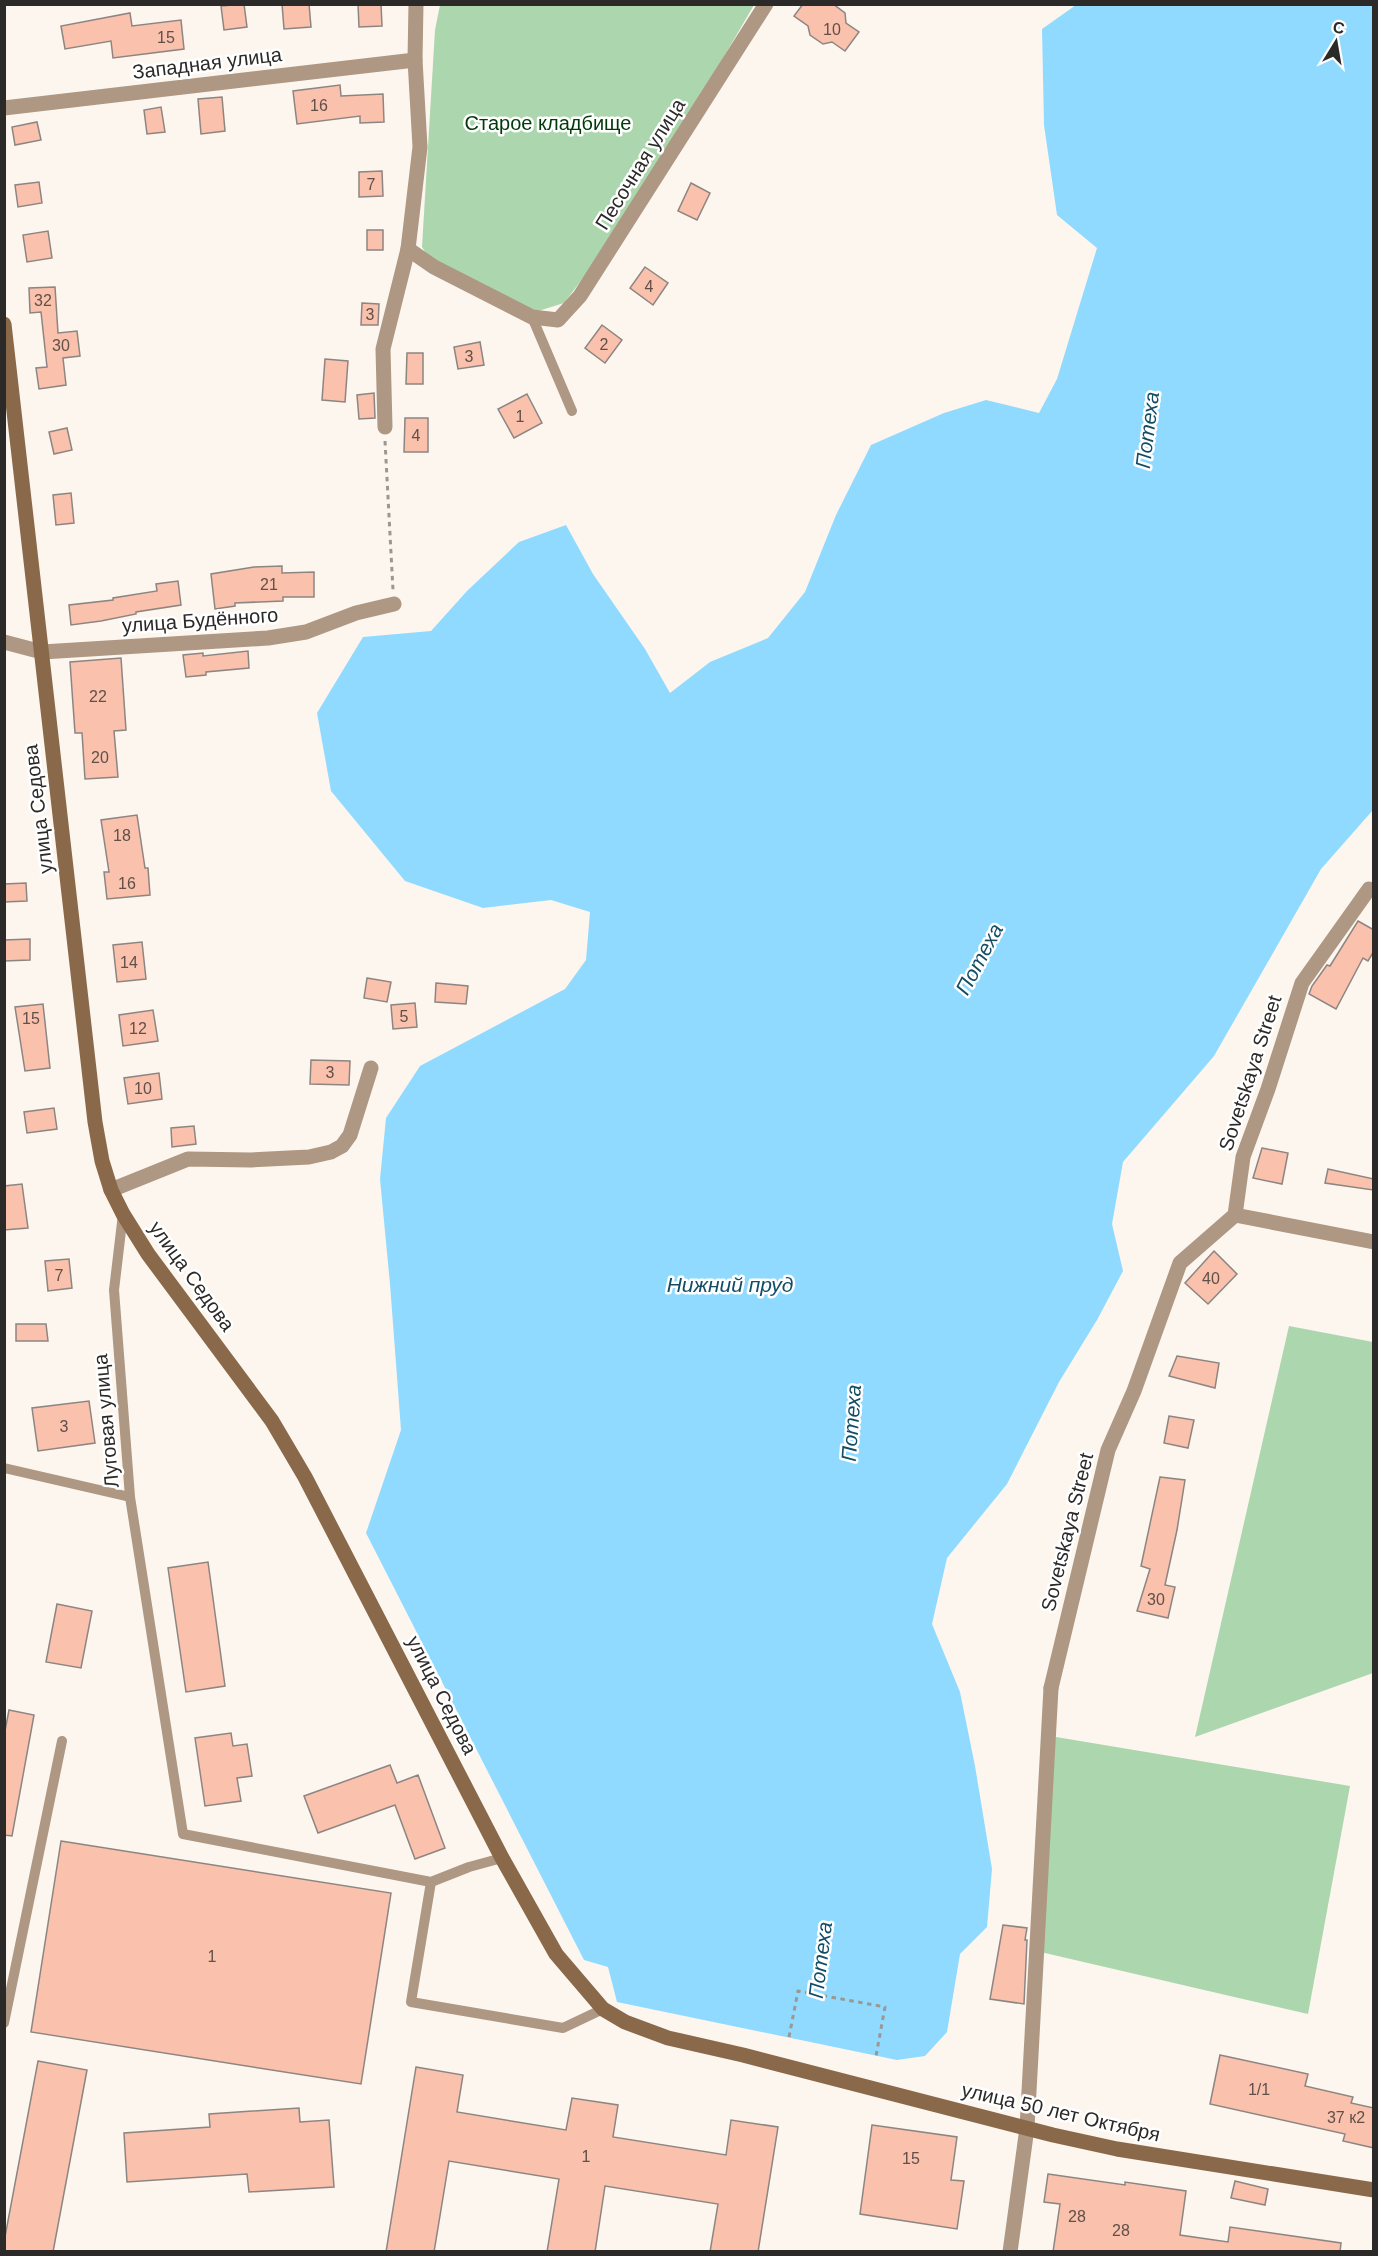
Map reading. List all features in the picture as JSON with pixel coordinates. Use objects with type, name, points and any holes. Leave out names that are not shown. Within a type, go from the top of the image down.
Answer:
[{"type":"main road","name":"улица Седова","points":[[4,324],[95,1122],[102,1161],[111,1190],[148,1254],[272,1421],[502,1858],[556,1954],[603,2009],[626,2022],[668,2038],[743,2055]]},
{"type":"main road","name":"улица 50 лет Октября","points":[[743,2055],[1117,2149],[1374,2190]]},
{"type":"street","points":[[385,427],[383,349],[408,249],[420,147],[415,60],[416,4]]},
{"type":"street","points":[[416,28],[424,4]]},
{"type":"street","name":"Песочная улица","points":[[408,249],[434,267],[532,316],[558,320],[580,296],[766,4]]},
{"type":"street","name":"Западная улица","points":[[4,108],[415,60]]},
{"type":"street","name":"улица Будённого","points":[[4,642],[42,652],[268,638],[306,632],[356,613],[394,604]]},
{"type":"street","name":"Sovetskaya Street","points":[[1010,2252],[1027,2128],[1051,1688],[1108,1450],[1134,1391],[1180,1263],[1235,1215],[1243,1157],[1268,1089],[1302,983],[1371,890]]},
{"type":"street","points":[[111,1190],[188,1159],[251,1160],[309,1157],[331,1152],[342,1146],[350,1135],[371,1068]]},
{"type":"street","points":[[1235,1215],[1374,1242]]},
{"type":"lane","points":[[532,316],[572,411]]},
{"type":"lane","name":"Луговая улица","points":[[4,1468],[130,1497],[114,1290],[123,1214]]},
{"type":"lane","points":[[130,1497],[183,1834],[431,1882],[469,1867],[502,1858]]},
{"type":"lane","points":[[4,2023],[62,1741]]},
{"type":"lane","points":[[431,1882],[411,2002],[563,2028],[603,2009]]},
{"type":"path","points":[[385,427],[394,604]]},
{"type":"path","points":[[789,2037],[798,1990],[885,2007],[876,2056]]},
{"type":"green space","name":"Старое кладбище","points":[[440,5],[754,5],[633,212],[564,303],[535,312],[429,258],[422,247],[435,30]]},
{"type":"green space","points":[[1289,1326],[1373,1342],[1373,1673],[1195,1737]]},
{"type":"green space","points":[[1044,1735],[1350,1786],[1308,2014],[1032,1950]]},
{"type":"water","name":"Нижний пруд","points":[[1076,5],[1373,5],[1373,810],[1321,869],[1214,1056],[1123,1162],[1112,1224],[1123,1271],[1097,1320],[1059,1382],[1007,1484],[947,1558],[932,1624],[960,1692],[975,1766],[992,1869],[987,1927],[960,1954],[947,2032],[925,2056],[897,2060],[617,2002],[608,1967],[584,1960],[366,1533],[401,1430],[380,1179],[386,1118],[420,1066],[565,989],[586,960],[590,912],[551,900],[483,908],[405,881],[331,791],[317,713],[363,637],[431,631],[467,591],[519,542],[566,525],[593,574],[645,649],[670,693],[710,662],[768,638],[805,592],[836,515],[871,445],[944,413],[986,400],[1039,413],[1057,379],[1097,248],[1057,215],[1044,125],[1042,29]]},
{"type":"building","points":[[244,4],[247,27],[224,30],[221,6]]},
{"type":"building","points":[[282,4],[309,4],[311,27],[284,29]]},
{"type":"building","points":[[358,4],[381,4],[382,26],[359,27]]},
{"type":"building","points":[[803,4],[833,4],[845,13],[846,23],[859,32],[845,51],[832,42],[823,44],[810,35],[808,26],[794,16]]},
{"type":"building","points":[[130,13],[132,26],[181,20],[184,49],[113,58],[111,41],[65,49],[61,26]]},
{"type":"building","points":[[340,85],[341,96],[383,94],[384,122],[360,123],[360,116],[297,124],[293,91]]},
{"type":"building","points":[[222,97],[225,131],[201,134],[198,99]]},
{"type":"building","points":[[161,107],[165,132],[147,134],[144,110]]},
{"type":"building","points":[[37,122],[41,140],[15,145],[12,127]]},
{"type":"building","points":[[382,171],[383,196],[359,197],[359,172]]},
{"type":"building","points":[[39,182],[42,203],[18,207],[15,185]]},
{"type":"building","points":[[691,183],[710,193],[697,220],[678,211]]},
{"type":"building","points":[[367,230],[383,230],[383,250],[367,250]]},
{"type":"building","points":[[48,231],[52,258],[27,262],[23,235]]},
{"type":"building","points":[[645,267],[668,283],[653,305],[630,288]]},
{"type":"building","points":[[55,287],[58,333],[77,331],[80,356],[63,358],[66,385],[39,389],[36,368],[47,367],[41,312],[30,313],[29,288]]},
{"type":"building","points":[[362,303],[379,304],[378,325],[361,325]]},
{"type":"building","points":[[602,325],[622,340],[605,363],[585,348]]},
{"type":"building","points":[[480,342],[484,365],[458,369],[454,347]]},
{"type":"building","points":[[407,353],[423,353],[423,384],[406,384]]},
{"type":"building","points":[[325,359],[348,361],[345,402],[322,400]]},
{"type":"building","points":[[374,393],[375,418],[359,419],[357,395]]},
{"type":"building","points":[[527,394],[542,423],[514,438],[498,409]]},
{"type":"building","points":[[405,418],[428,418],[428,452],[404,452]]},
{"type":"building","points":[[67,428],[72,450],[54,454],[49,432]]},
{"type":"building","points":[[71,493],[74,523],[56,525],[53,495]]},
{"type":"building","points":[[282,566],[282,573],[314,572],[314,597],[283,597],[283,601],[235,603],[235,606],[215,609],[211,574],[254,567]]},
{"type":"building","points":[[178,581],[181,605],[71,625],[69,605],[113,600],[113,598],[157,591],[156,584]]},
{"type":"building","points":[[248,651],[249,668],[206,672],[206,675],[186,677],[183,655],[203,653],[203,656]]},
{"type":"building","points":[[121,658],[126,730],[114,731],[118,777],[85,779],[82,733],[75,733],[70,662]]},
{"type":"building","points":[[137,815],[145,868],[148,868],[150,895],[107,899],[104,872],[109,872],[101,820]]},
{"type":"building","points":[[26,883],[27,901],[4,902],[4,884]]},
{"type":"building","points":[[1358,921],[1374,930],[1374,951],[1368,961],[1363,958],[1336,1009],[1309,994],[1312,986],[1327,965],[1330,966]]},
{"type":"building","points":[[30,939],[30,960],[4,961],[4,940]]},
{"type":"building","points":[[142,942],[146,979],[117,982],[113,945]]},
{"type":"building","points":[[367,978],[391,982],[387,1002],[364,998]]},
{"type":"building","points":[[436,983],[468,986],[466,1004],[435,1002]]},
{"type":"building","points":[[415,1003],[417,1027],[393,1029],[391,1005]]},
{"type":"building","points":[[43,1004],[50,1068],[25,1071],[15,1007]]},
{"type":"building","points":[[153,1010],[158,1041],[123,1046],[119,1015]]},
{"type":"building","points":[[311,1060],[350,1061],[349,1085],[310,1084]]},
{"type":"building","points":[[159,1073],[162,1099],[128,1104],[124,1078]]},
{"type":"building","points":[[54,1108],[57,1129],[27,1133],[24,1112]]},
{"type":"building","points":[[194,1126],[196,1144],[172,1147],[171,1128]]},
{"type":"building","points":[[1262,1148],[1288,1153],[1282,1184],[1253,1178]]},
{"type":"building","points":[[1328,1169],[1374,1179],[1373,1190],[1325,1183]]},
{"type":"building","points":[[22,1184],[28,1228],[4,1230],[4,1186]]},
{"type":"building","points":[[1214,1251],[1237,1274],[1208,1304],[1185,1283]]},
{"type":"building","points":[[69,1259],[72,1288],[48,1291],[45,1261]]},
{"type":"building","points":[[16,1324],[46,1324],[48,1341],[16,1341]]},
{"type":"building","points":[[1177,1356],[1219,1363],[1215,1388],[1169,1376]]},
{"type":"building","points":[[89,1401],[95,1443],[38,1451],[32,1408]]},
{"type":"building","points":[[1169,1416],[1194,1420],[1188,1448],[1164,1443]]},
{"type":"building","points":[[1160,1477],[1185,1480],[1165,1585],[1175,1587],[1168,1618],[1137,1611],[1150,1569],[1141,1566]]},
{"type":"building","points":[[208,1562],[225,1686],[186,1692],[168,1568]]},
{"type":"building","points":[[57,1604],[92,1611],[81,1668],[46,1662]]},
{"type":"building","points":[[9,1710],[34,1715],[12,1836],[4,1835],[4,1736]]},
{"type":"building","points":[[231,1733],[233,1746],[247,1744],[252,1776],[237,1778],[241,1801],[205,1806],[195,1738]]},
{"type":"building","points":[[390,1765],[397,1783],[418,1775],[445,1848],[415,1859],[395,1805],[318,1833],[304,1796]]},
{"type":"building","points":[[61,1841],[391,1893],[361,2084],[31,2032]]},
{"type":"building","points":[[1003,1925],[1027,1928],[1024,2004],[990,1999]]},
{"type":"building","points":[[1220,2055],[1308,2074],[1305,2086],[1353,2097],[1351,2103],[1374,2108],[1374,2148],[1343,2141],[1345,2134],[1210,2104]]},
{"type":"building","points":[[38,2061],[87,2070],[53,2252],[4,2252],[4,2242]]},
{"type":"building","points":[[416,2067],[463,2075],[457,2112],[566,2130],[572,2098],[618,2105],[613,2137],[726,2155],[731,2120],[778,2127],[758,2252],[710,2252],[718,2204],[605,2186],[595,2252],[547,2252],[559,2179],[449,2161],[434,2252],[386,2252]]},
{"type":"building","points":[[299,2108],[300,2122],[329,2120],[334,2187],[249,2192],[247,2174],[127,2182],[124,2133],[210,2127],[209,2114]]},
{"type":"building","points":[[872,2125],[957,2137],[951,2180],[964,2181],[957,2229],[860,2214]]},
{"type":"building","points":[[1048,2174],[1186,2191],[1180,2235],[1228,2242],[1230,2227],[1341,2243],[1340,2252],[1053,2252],[1060,2204],[1044,2202]]},
{"type":"building","points":[[1235,2181],[1268,2189],[1265,2205],[1231,2198]]},
{"type":"water label","name":"Потеха","points":[[1147,430]]},
{"type":"water label","name":"Потеха","points":[[979,959]]},
{"type":"water label","name":"Потеха","points":[[851,1423]]},
{"type":"water label","name":"Потеха","points":[[820,1960]]}]
